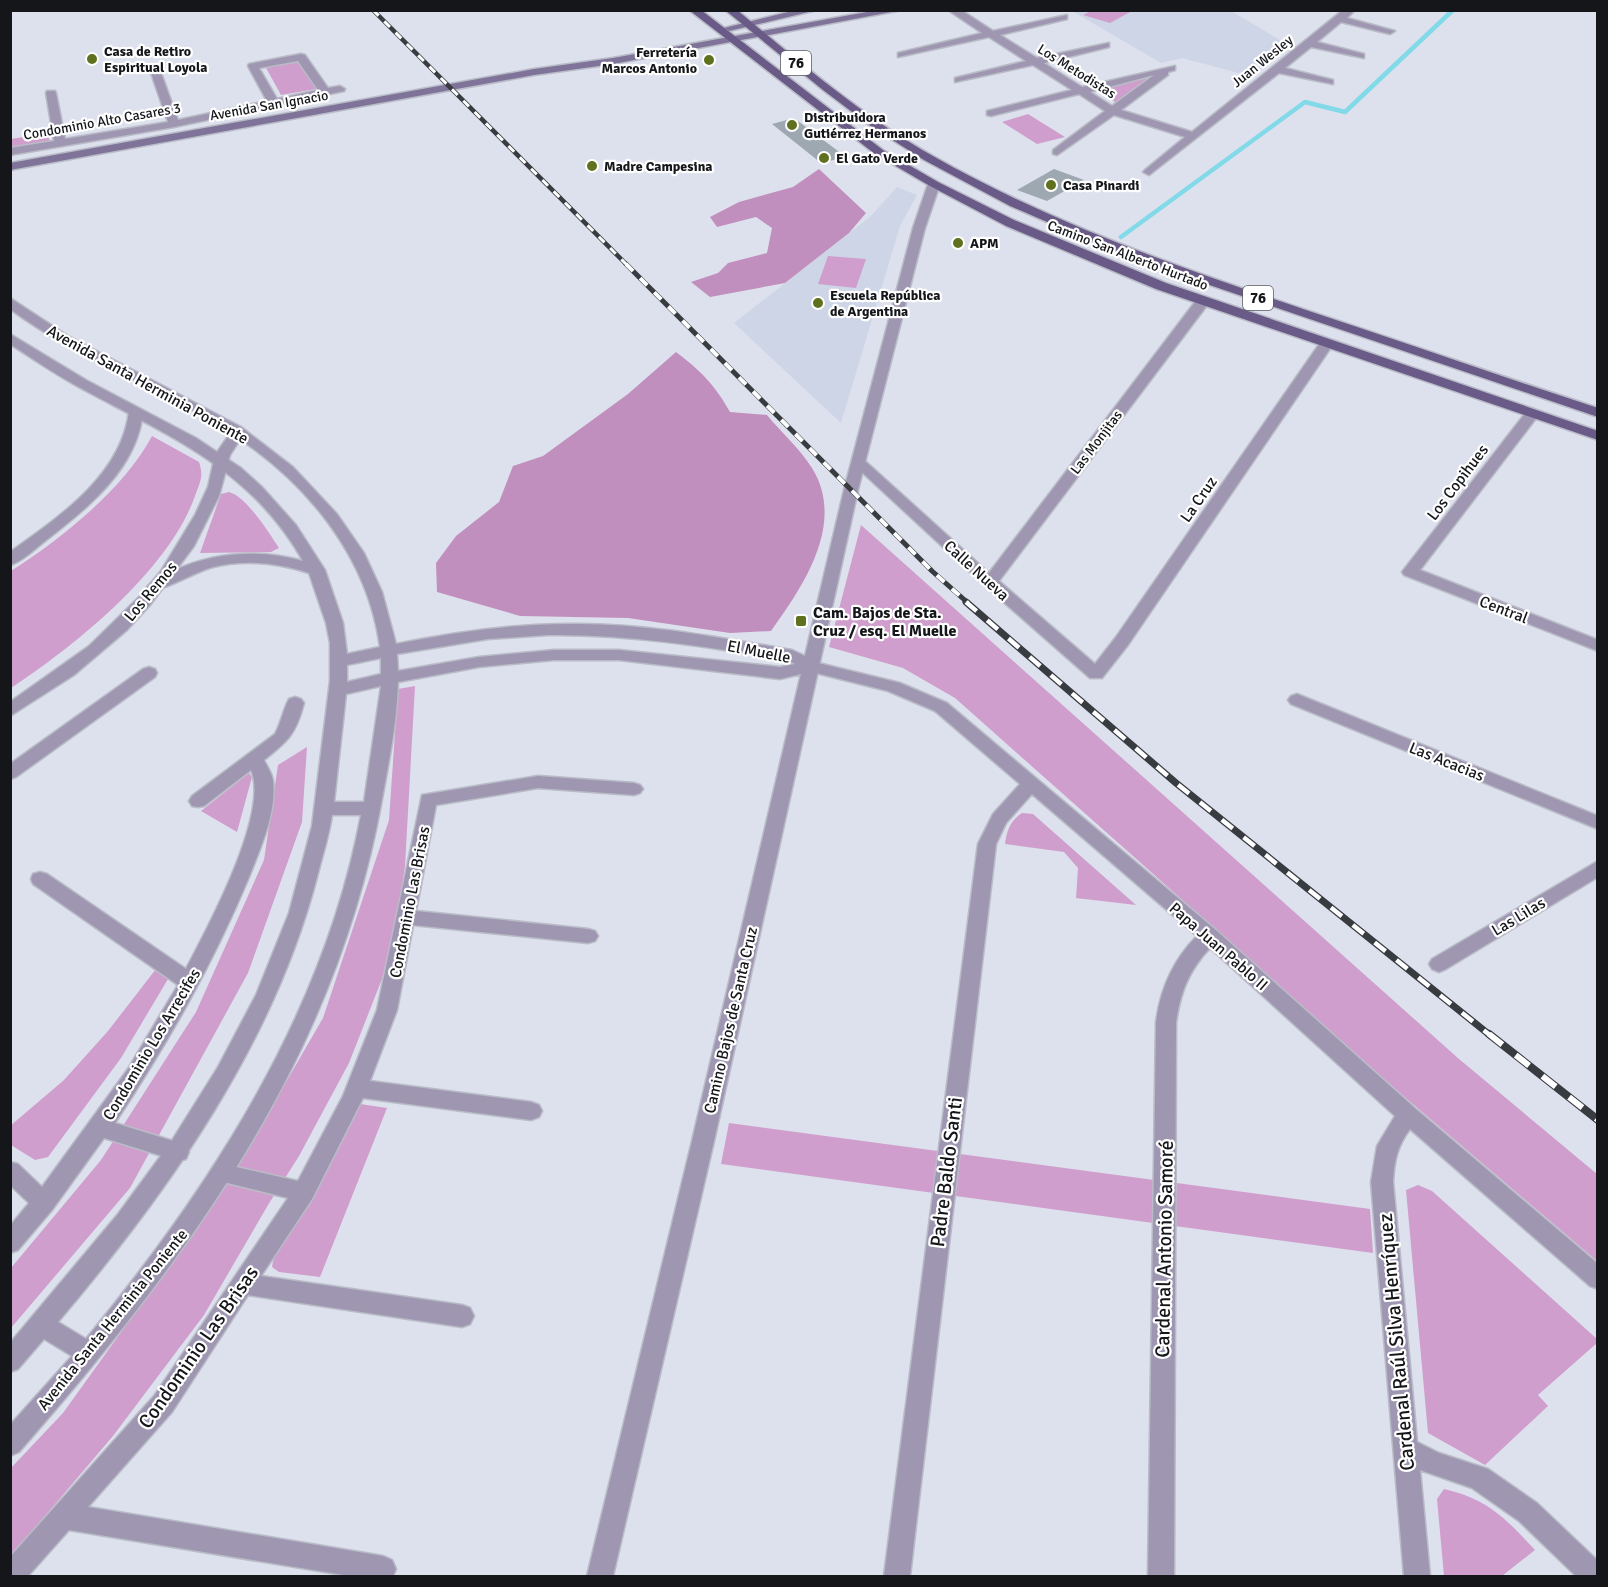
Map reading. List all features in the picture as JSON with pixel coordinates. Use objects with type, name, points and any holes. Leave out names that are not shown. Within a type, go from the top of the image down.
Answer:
[{"type":"main road","name":"Camino San Alberto Hurtado","points":[[694,10],[869,146],[934,184],[1063,247],[1203,301],[1598,436]]},
{"type":"main road","name":"Camino San Alberto Hurtado","points":[[730,10],[857,111],[906,145],[957,174],[1052,221],[1194,276],[1598,413]]},
{"type":"main road","name":"Avenida San Ignacio","points":[[10,167],[534,72],[812,10]]},
{"type":"main road","name":"Avenida San Ignacio","points":[[534,72],[613,62],[897,10]]},
{"type":"street","name":"Los Metodistas","points":[[953,10],[1113,111],[1193,136]]},
{"type":"street","name":"Juan Wesley","points":[[1149,172],[1350,10]]},
{"type":"street","points":[[902,55],[1063,17]]},
{"type":"street","points":[[1339,19],[1390,31]]},
{"type":"street","points":[[1309,43],[1360,56]]},
{"type":"street","points":[[959,80],[1105,45]]},
{"type":"street","points":[[274,102],[253,66],[301,57],[325,92]]},
{"type":"street","points":[[990,113],[1171,68],[1057,152]]},
{"type":"street","points":[[1276,69],[1329,82]]},
{"type":"street","points":[[156,73],[174,124]]},
{"type":"street","name":"Condominio Alto Casares 3","points":[[10,152],[174,124],[340,88]]},
{"type":"street","points":[[51,93],[60,143]]},
{"type":"street","name":"Camino Bajos de Santa Cruz","points":[[600,1576],[703,1141],[810,666],[919,228],[934,184]]},
{"type":"street","name":"Las Monjitas","points":[[990,582],[1203,301]]},
{"type":"street","name":"Avenida Santa Herminia Poniente","points":[[10,302],[38,323],[99,360],[188,404],[238,432],[293,474],[328,513],[351,544],[368,573],[378,602],[388,651],[390,678],[365,853],[352,900],[315,1002],[259,1113],[223,1173],[158,1265],[88,1353],[10,1444]]},
{"type":"street","points":[[10,333],[38,323]]},
{"type":"street","points":[[10,338],[75,380],[176,430],[221,459],[255,487],[294,533],[317,570],[331,614],[339,661],[326,809],[305,896],[269,992],[218,1087],[178,1152],[93,1265],[10,1360]]},
{"type":"street","name":"La Cruz","points":[[1096,674],[1122,641],[1327,344]]},
{"type":"street","points":[[10,560],[65,518],[109,474],[131,444],[137,429],[136,411]]},
{"type":"street","name":"Los Copihues","points":[[1410,572],[1532,414]]},
{"type":"street","name":"Los Remos","points":[[10,710],[40,692],[90,654],[135,611],[155,587],[176,560],[204,514],[216,485],[221,459],[238,432]]},
{"type":"street","name":"Calle Nueva","points":[[859,463],[1096,674]]},
{"type":"street","points":[[155,587],[187,569],[231,558],[272,559],[317,570]]},
{"type":"street","name":"Central","points":[[1410,572],[1598,646]]},
{"type":"street","name":"El Muelle","points":[[339,661],[472,636],[578,629],[659,634],[792,656],[810,666]]},
{"type":"street","name":"El Muelle","points":[[338,690],[479,662],[563,654],[647,657],[780,673],[810,666]]},
{"type":"street","name":"Papa Juan Pablo II","points":[[810,666],[916,693],[941,707],[1210,936],[1409,1116],[1598,1279]]},
{"type":"street","points":[[10,773],[149,673]]},
{"type":"street","name":"Las Acacias","points":[[1297,700],[1598,823]]},
{"type":"street","points":[[198,801],[280,738],[287,729],[295,703]]},
{"type":"street","name":"Condominio Los Arrecifes","points":[[10,1243],[44,1203],[100,1128],[191,983],[246,861],[260,814],[264,781],[254,758]]},
{"type":"street","name":"Condominio Las Brisas","points":[[11,1576],[163,1404],[304,1192],[356,1088],[387,1010],[428,801],[538,782],[634,789]]},
{"type":"street","name":"Padre Baldo Santi","points":[[897,1576],[987,844],[992,828],[1003,812],[1032,783]]},
{"type":"street","points":[[326,809],[372,808]]},
{"type":"street","name":"Las Lilas","points":[[1439,964],[1598,868]]},
{"type":"street","points":[[40,879],[191,983]]},
{"type":"street","points":[[407,916],[588,936]]},
{"type":"street","name":"Cardenal Antonio Samoré","points":[[1161,1576],[1167,1006],[1178,974],[1186,960],[1210,936]]},
{"type":"street","points":[[356,1088],[531,1111]]},
{"type":"street","name":"Cardenal Raúl Silva Henríquez","points":[[1409,1116],[1390,1137],[1382,1166],[1418,1576]]},
{"type":"street","name":"Condominio Los Arrecifes","points":[[100,1128],[178,1152]]},
{"type":"street","points":[[10,1170],[44,1203]]},
{"type":"street","points":[[223,1173],[304,1192]]},
{"type":"street","points":[[243,1284],[462,1316]]},
{"type":"street","points":[[42,1325],[88,1353]]},
{"type":"street","points":[[1406,1449],[1434,1464],[1479,1478],[1528,1512],[1594,1576]]},
{"type":"street","points":[[64,1516],[383,1569]]},
{"type":"shaded area","points":[[1072,11],[1231,11],[1290,46],[1250,76],[1182,58],[1161,63]]},
{"type":"shaded area","points":[[1091,11],[1132,11],[1110,23],[1083,15]]},
{"type":"shaded area","points":[[299,60],[316,89],[281,95],[265,66]]},
{"type":"shaded area","points":[[1154,75],[1118,104],[1096,89]]},
{"type":"shaded area","points":[[1028,114],[1065,137],[1037,144],[1002,122]]},
{"type":"shaded area","points":[[48,133],[50,142],[11,148],[11,139]]},
{"type":"shaded area","points":[[819,169],[866,213],[849,233],[785,283],[710,297],[691,282],[718,273],[728,263],[767,253],[772,228],[756,217],[717,227],[710,217],[739,202],[793,187]]},
{"type":"shaded area","name":"Escuela República de Argentina","points":[[897,187],[917,195],[900,226],[841,423],[734,323],[871,216]]},
{"type":"shaded area","points":[[828,256],[866,259],[856,288],[818,284]]},
{"type":"shaded area","points":[[676,352],[707,379],[730,412],[767,415],[807,461],[821,489],[825,510],[823,532],[817,553],[796,594],[771,631],[730,633],[628,618],[520,616],[437,592],[436,563],[456,536],[499,502],[513,466],[543,456],[628,394]]},
{"type":"shaded area","points":[[152,436],[199,462],[200,483],[182,524],[164,551],[117,604],[63,651],[11,688],[11,571],[50,544],[108,494],[140,456]]},
{"type":"shaded area","points":[[229,492],[243,500],[279,548],[271,552],[200,553],[221,494]]},
{"type":"shaded area","points":[[861,525],[1459,1059],[1597,1174],[1597,1261],[1401,1094],[955,698],[903,668],[829,647]]},
{"type":"shaded area","points":[[415,686],[405,866],[400,902],[382,979],[349,1063],[299,1156],[204,1315],[113,1436],[11,1556],[11,1468],[63,1413],[224,1189],[323,1018],[389,820],[398,689]]},
{"type":"shaded area","points":[[307,747],[302,822],[248,973],[130,1188],[11,1328],[11,1268],[101,1160],[196,1012],[264,860],[278,765]]},
{"type":"shaded area","points":[[249,773],[252,777],[237,832],[201,811]]},
{"type":"shaded area","points":[[1022,813],[1033,814],[1136,905],[1076,898],[1078,868],[1064,852],[1005,844],[1010,826]]},
{"type":"shaded area","points":[[156,969],[168,979],[121,1058],[48,1157],[35,1160],[11,1145],[10,1126],[64,1080],[108,1031]]},
{"type":"shaded area","points":[[360,1104],[387,1108],[320,1277],[279,1272],[272,1267],[274,1256],[352,1113]]},
{"type":"shaded area","points":[[729,1123],[1370,1209],[1373,1253],[721,1164]]},
{"type":"shaded area","points":[[1418,1185],[1432,1191],[1597,1339],[1597,1343],[1538,1395],[1548,1406],[1485,1465],[1428,1433],[1406,1190]]},
{"type":"shaded area","points":[[1444,1489],[1473,1498],[1495,1511],[1535,1550],[1502,1576],[1444,1576],[1437,1499]]},
{"type":"building","points":[[794,118],[846,157],[821,163],[772,124]]},
{"type":"building","name":"Casa Pinardi","points":[[1054,169],[1084,180],[1047,201],[1017,190]]},
{"type":"waterway","points":[[1121,237],[1305,102],[1345,112],[1453,10]]},
{"type":"railway","points":[[373,10],[627,265]]},
{"type":"railway","points":[[626,264],[932,571],[968,603]]},
{"type":"railway","points":[[966,602],[1176,783],[1491,1036]]},
{"type":"railway","points":[[1489,1034],[1598,1120]]},
{"type":"place","name":"Casa de Retiro Espiritual Loyola","points":[[92,59]]},
{"type":"place","name":"Ferretería Marcos Antonio","points":[[709,60]]},
{"type":"place","name":"Distribuidora Gutiérrez Hermanos","points":[[792,125]]},
{"type":"place","name":"El Gato Verde","points":[[824,158]]},
{"type":"place","name":"Madre Campesina","points":[[592,166]]},
{"type":"place","name":"Casa Pinardi","points":[[1051,185]]},
{"type":"place","name":"APM","points":[[958,243]]},
{"type":"place","name":"Escuela República de Argentina","points":[[818,303]]},
{"type":"place","name":"Cam. Bajos de Sta. Cruz / esq. El Muelle","points":[[801,621]]}]
